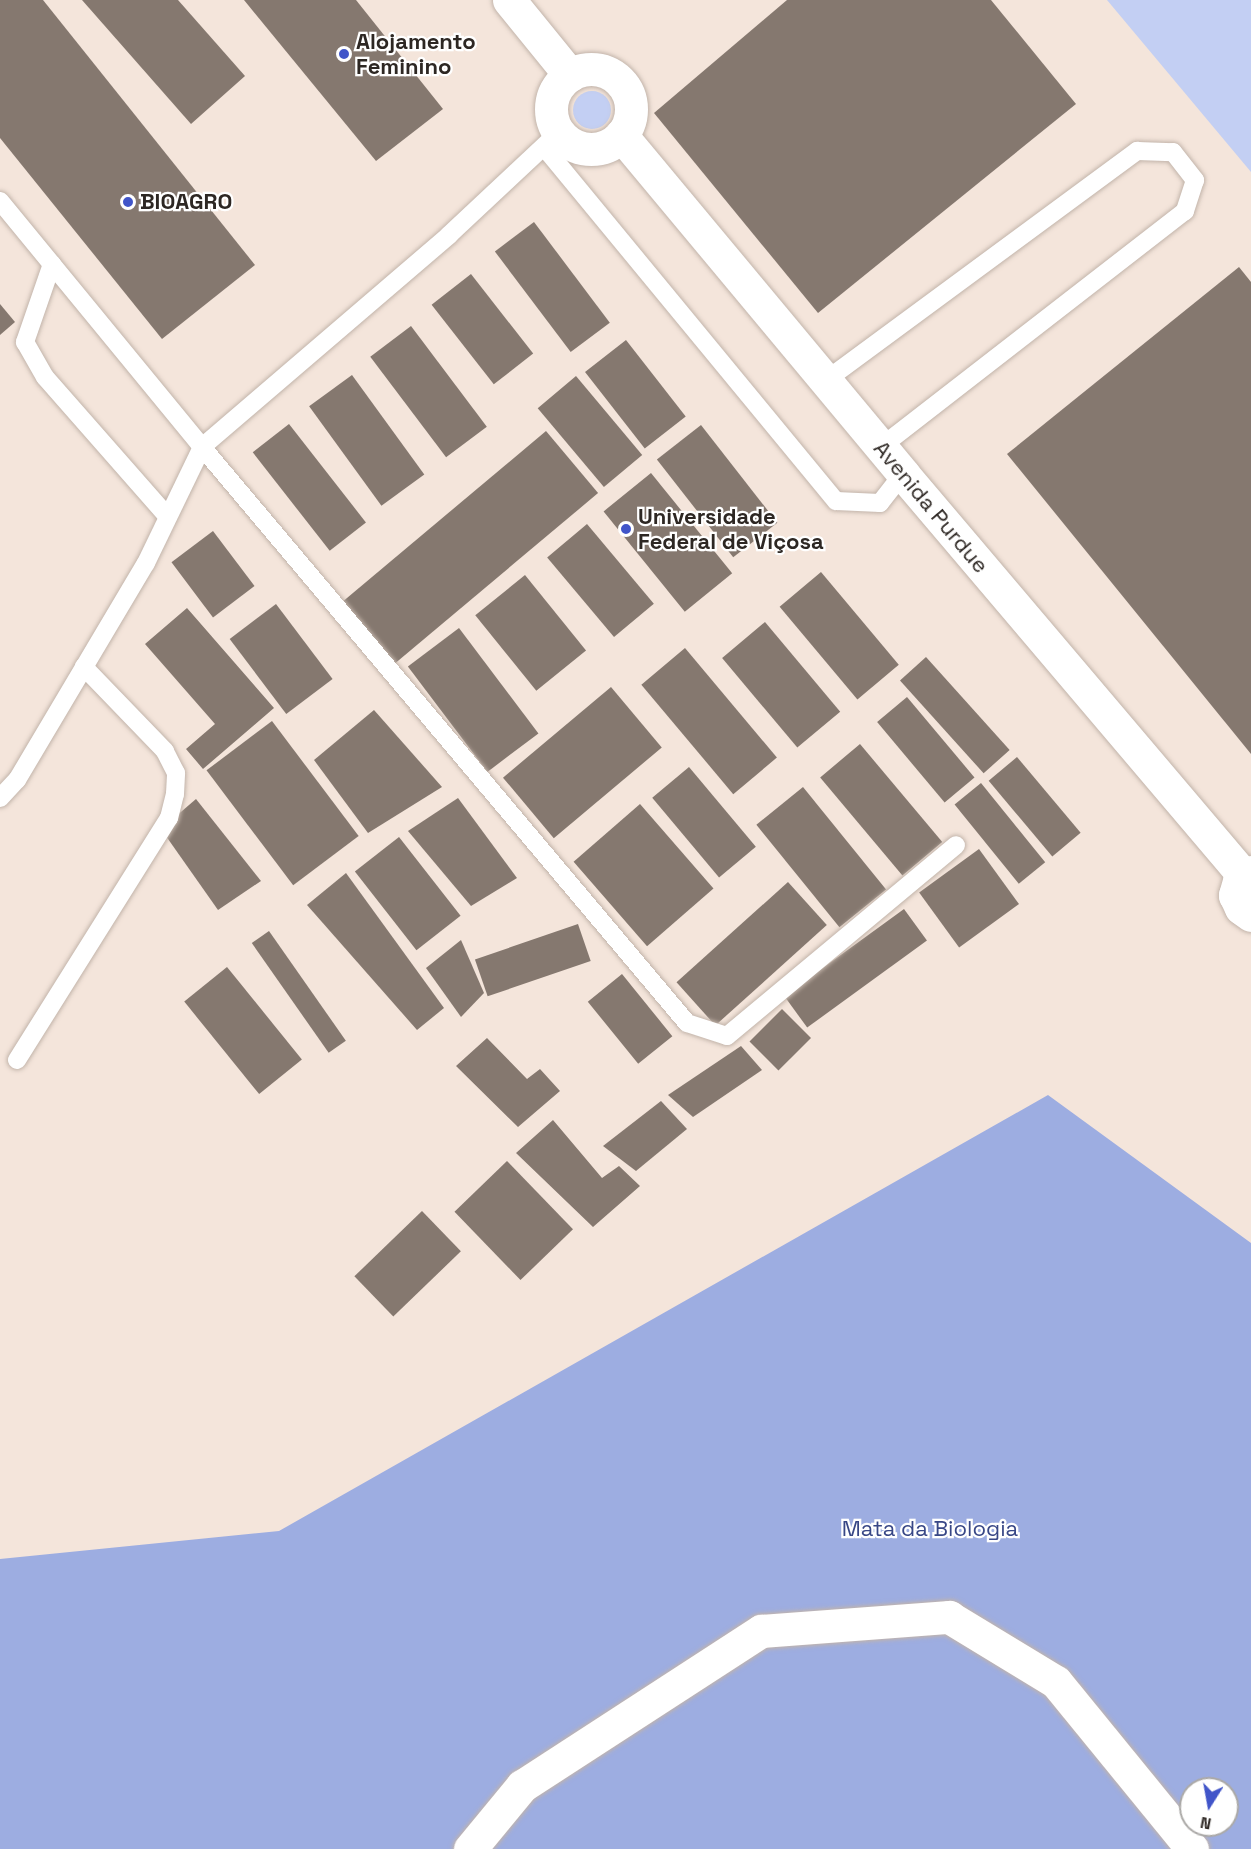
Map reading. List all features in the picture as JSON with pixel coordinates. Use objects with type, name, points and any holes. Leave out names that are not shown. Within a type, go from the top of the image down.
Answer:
[{"type":"street","points":[[509,0],[570,75]]},
{"type":"street","points":[[590,69],[604,71],[624,85],[631,109],[629,121],[621,135],[603,147],[591,148],[552,139],[552,102],[556,89],[570,75],[590,69]]},
{"type":"street","name":"Avenida Purdue","points":[[621,135],[880,448],[1248,874]]},
{"type":"street","points":[[1248,874],[1239,881],[1235,895],[1241,908],[1251,915]]},
{"type":"street","points":[[470,1849],[522,1786],[761,1631],[949,1617],[1056,1682],[1192,1849]]},
{"type":"lane","points":[[0,798],[17,780],[146,563],[202,447],[449,235],[552,139],[836,501],[880,503],[903,474]]},
{"type":"lane","points":[[825,381],[1137,151],[1173,152],[1195,180],[1185,211],[880,448]]},
{"type":"lane","points":[[0,201],[202,447],[687,1023],[727,1036],[956,845]]},
{"type":"lane","points":[[52,264],[25,342],[45,377],[168,517]]},
{"type":"lane","points":[[17,1060],[169,818],[175,794],[176,773],[165,751],[84,667]]},
{"type":"shaded area","points":[[1107,0],[1251,0],[1251,172]]},
{"type":"shaded area","points":[[592,91],[606,96],[611,110],[606,124],[592,129],[578,124],[573,110],[578,96]]},
{"type":"green space","name":"Mata da Biologia","points":[[1048,1095],[1251,1243],[1251,1849],[0,1849],[0,1559],[279,1531]]},
{"type":"building","name":"BIOAGRO","points":[[0,0],[43,0],[255,265],[162,339],[0,138]]},
{"type":"building","points":[[82,0],[178,0],[245,76],[191,124]]},
{"type":"building","name":"Alojamento Feminino","points":[[244,0],[356,0],[443,109],[376,161]]},
{"type":"building","points":[[787,0],[991,0],[1076,104],[818,313],[654,113]]},
{"type":"building","points":[[534,222],[610,323],[571,352],[495,251]]},
{"type":"building","points":[[1239,267],[1251,282],[1251,754],[1007,454]]},
{"type":"building","points":[[471,274],[533,354],[494,384],[432,305]]},
{"type":"building","points":[[0,304],[15,322],[0,335]]},
{"type":"building","points":[[411,326],[487,427],[446,457],[370,357]]},
{"type":"building","points":[[626,340],[686,416],[645,448],[585,372]]},
{"type":"building","points":[[352,375],[424,475],[381,506],[309,406]]},
{"type":"building","points":[[576,376],[642,455],[604,487],[538,408]]},
{"type":"building","points":[[289,424],[366,523],[330,551],[253,452]]},
{"type":"building","points":[[701,425],[777,523],[733,557],[657,459]]},
{"type":"building","points":[[546,431],[598,493],[394,664],[342,602]]},
{"type":"building","points":[[651,473],[732,573],[685,612],[604,511]]},
{"type":"building","points":[[587,524],[654,604],[614,637],[547,557]]},
{"type":"building","points":[[213,531],[255,586],[213,617],[171,562]]},
{"type":"building","points":[[821,572],[899,665],[857,699],[780,607]]},
{"type":"building","points":[[525,575],[586,650],[536,691],[475,615]]},
{"type":"building","points":[[276,604],[333,679],[286,714],[230,639]]},
{"type":"building","points":[[187,608],[274,708],[203,769],[186,749],[215,724],[145,644]]},
{"type":"building","points":[[765,622],[840,712],[797,748],[722,658]]},
{"type":"building","points":[[459,628],[538,733],[487,772],[408,667]]},
{"type":"building","points":[[685,648],[777,758],[733,794],[641,685]]},
{"type":"building","points":[[926,657],[1010,750],[984,773],[900,680]]},
{"type":"building","points":[[611,687],[662,748],[554,838],[503,778]]},
{"type":"building","points":[[907,697],[974,777],[945,803],[877,722]]},
{"type":"building","points":[[374,710],[442,787],[368,833],[314,760]]},
{"type":"building","points":[[272,721],[359,836],[293,885],[207,770]]},
{"type":"building","points":[[860,744],[942,842],[902,875],[820,777]]},
{"type":"building","points":[[1017,757],[1081,833],[1052,857],[989,781]]},
{"type":"building","points":[[689,767],[756,847],[719,878],[652,798]]},
{"type":"building","points":[[981,783],[1045,862],[1019,884],[955,804]]},
{"type":"building","points":[[803,787],[886,890],[839,927],[756,825]]},
{"type":"building","points":[[458,798],[517,878],[471,906],[408,831]]},
{"type":"building","points":[[196,799],[261,881],[218,910],[161,829]]},
{"type":"building","points":[[640,804],[713,889],[647,946],[574,862]]},
{"type":"building","points":[[399,837],[461,916],[416,950],[355,871]]},
{"type":"building","points":[[979,849],[1019,904],[959,948],[919,892]]},
{"type":"building","points":[[346,873],[444,1008],[417,1030],[307,905]]},
{"type":"building","points":[[788,882],[827,925],[715,1025],[677,982]]},
{"type":"building","points":[[904,909],[927,941],[807,1028],[784,996]]},
{"type":"building","points":[[578,924],[591,961],[488,996],[475,959]]},
{"type":"building","points":[[269,931],[346,1041],[329,1053],[252,943]]},
{"type":"building","points":[[461,940],[484,993],[461,1017],[426,968]]},
{"type":"building","points":[[227,967],[302,1059],[259,1094],[184,1002]]},
{"type":"building","points":[[622,974],[672,1036],[638,1064],[588,1002]]},
{"type":"building","points":[[782,1009],[811,1038],[778,1071],[749,1042]]},
{"type":"building","points":[[487,1038],[527,1079],[540,1069],[560,1091],[518,1127],[456,1066]]},
{"type":"building","points":[[741,1046],[762,1070],[693,1117],[668,1095]]},
{"type":"building","points":[[661,1101],[687,1129],[636,1171],[603,1146]]},
{"type":"building","points":[[553,1120],[602,1178],[619,1166],[640,1186],[593,1227],[516,1153]]},
{"type":"building","points":[[507,1161],[573,1229],[520,1280],[454,1212]]},
{"type":"building","points":[[422,1211],[461,1251],[393,1317],[354,1276]]},
{"type":"place","name":"Alojamento Feminino","points":[[344,54]]},
{"type":"place","name":"BIOAGRO","points":[[128,202]]},
{"type":"place","name":"Universidade Federal de Viçosa","points":[[626,529]]}]
